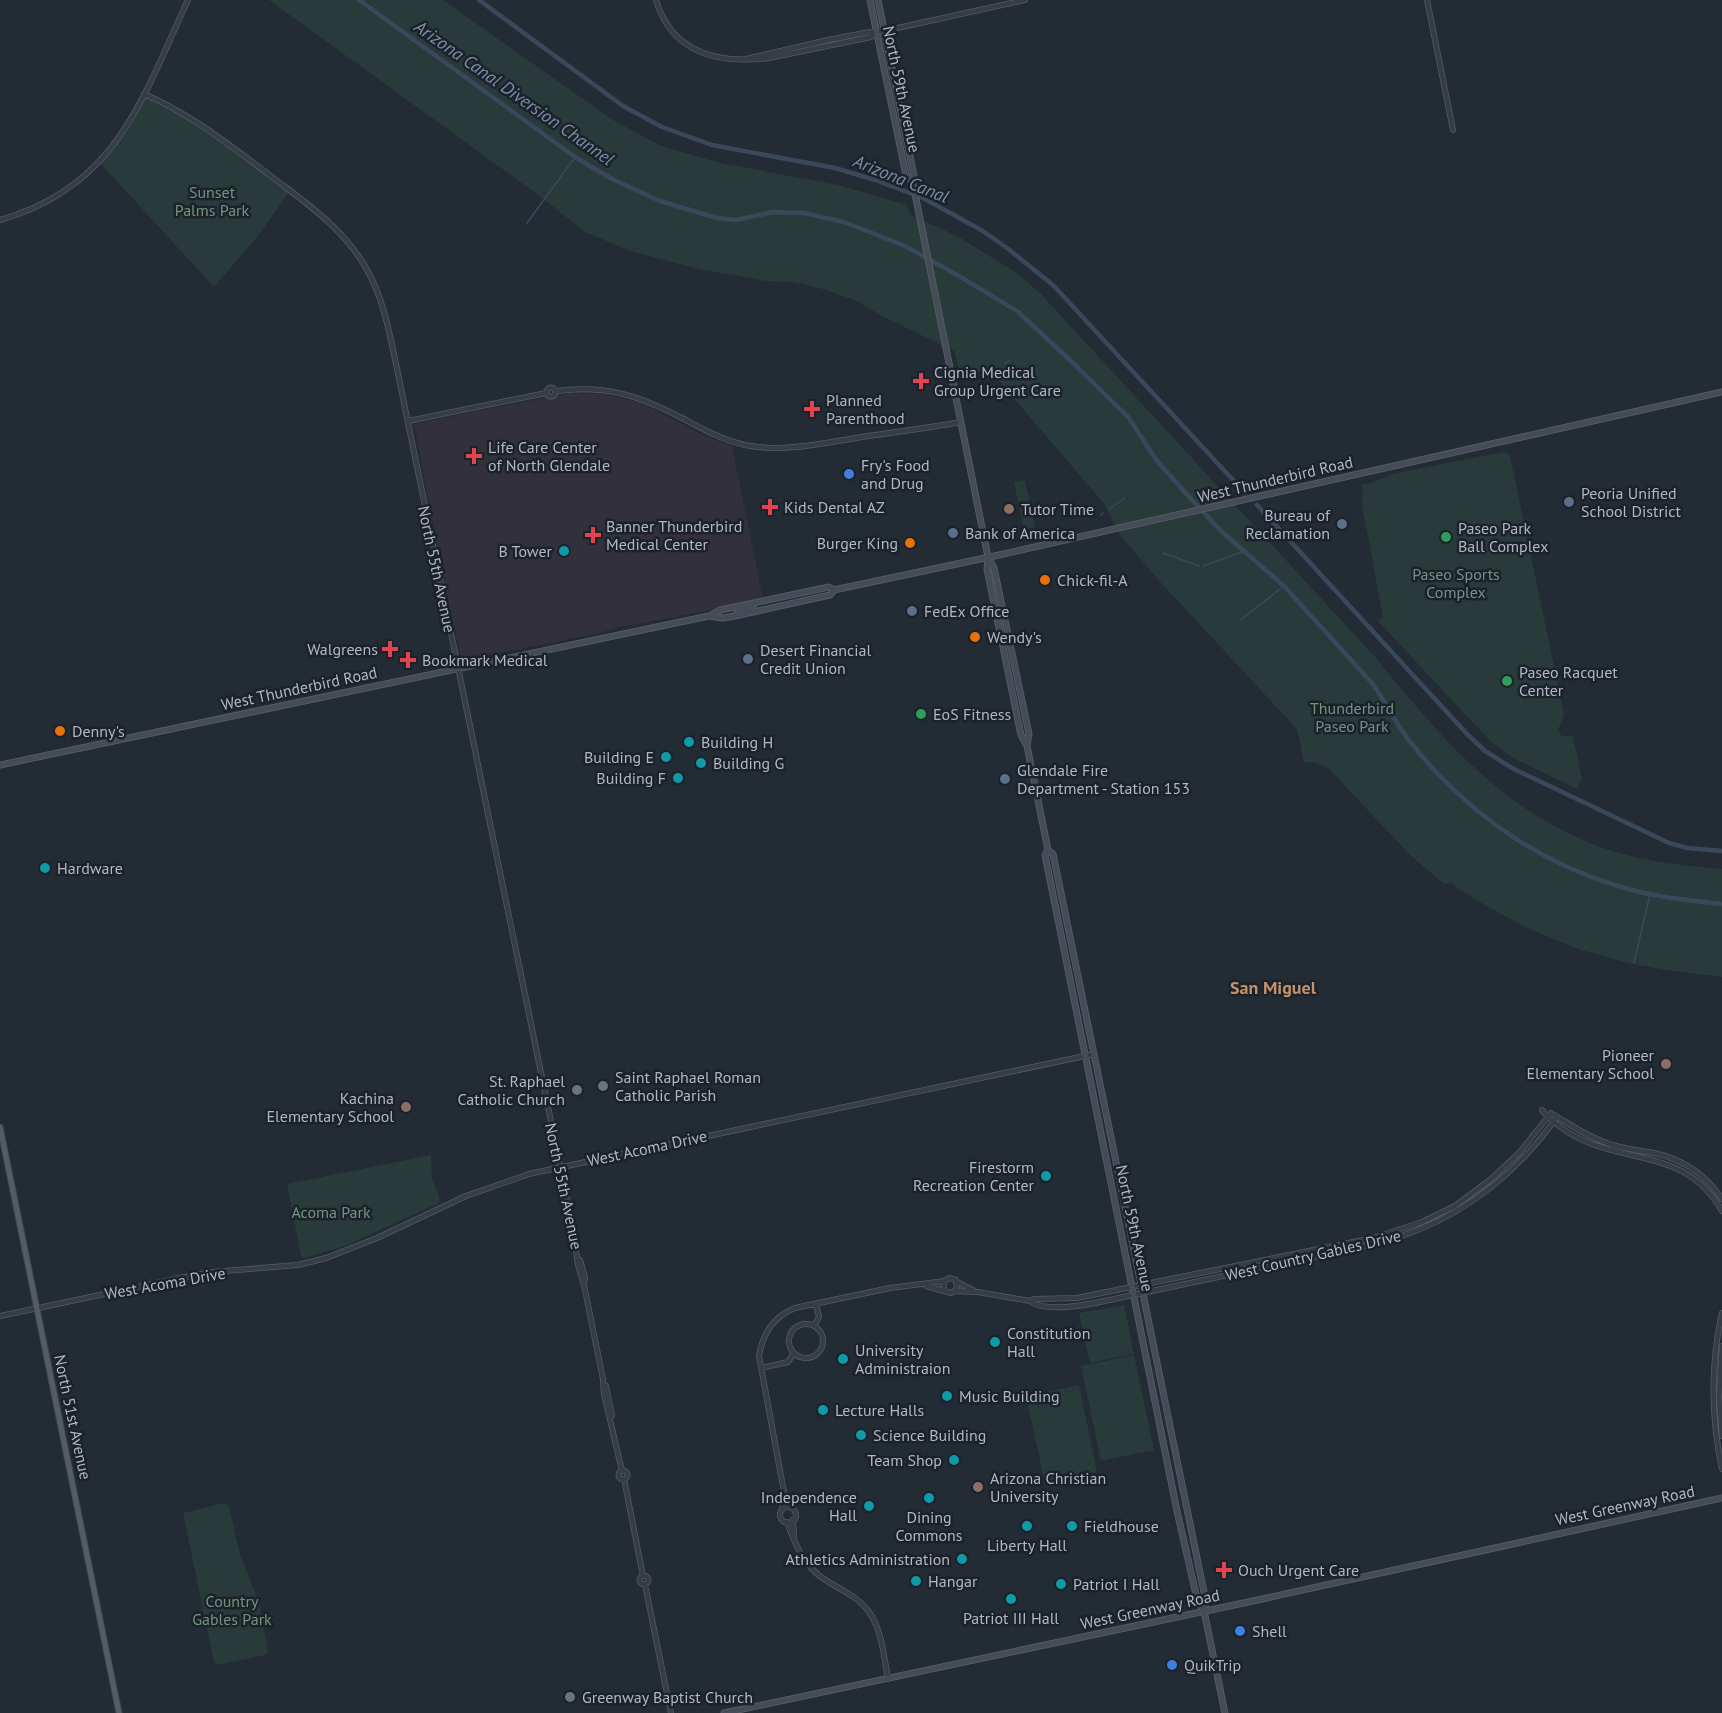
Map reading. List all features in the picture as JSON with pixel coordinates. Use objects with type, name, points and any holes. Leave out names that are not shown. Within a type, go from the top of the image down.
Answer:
[{"type":"main road","name":"North 59th Avenue","points":[[870,0],[906,175],[914,189],[988,557],[987,569],[1021,735],[1027,746],[1048,850],[1053,854],[1206,1602],[1204,1611],[1225,1713]]},
{"type":"main road","name":"North 59th Avenue","points":[[878,0],[914,176],[912,182]]},
{"type":"main road","name":"West Thunderbird Road","points":[[709,616],[723,618],[735,616],[830,595],[834,590],[1722,392]]},
{"type":"main road","name":"North 59th Avenue","points":[[988,557],[994,568],[1029,734],[1027,746]]},
{"type":"main road","name":"West Thunderbird Road","points":[[0,765],[709,616],[720,610],[780,597],[829,587],[834,590]]},
{"type":"main road","points":[[735,616],[743,609],[767,604],[780,597]]},
{"type":"main road","points":[[996,615],[1002,618],[1008,633]]},
{"type":"main road","name":"North 59th Avenue","points":[[1048,850],[1045,855],[1180,1525],[1198,1603],[1204,1611]]},
{"type":"main road","name":"North 51st Avenue","points":[[0,1126],[119,1713]]},
{"type":"main road","name":"West Greenway Road","points":[[724,1713],[1722,1498]]},
{"type":"main road","points":[[1180,1525],[1190,1523]]},
{"type":"main road","points":[[1188,1561],[1197,1559]]},
{"type":"street","points":[[0,220],[43,204],[83,178],[104,158],[119,139],[144,94],[188,0]]},
{"type":"street","points":[[656,0],[668,25],[682,41],[698,51],[724,59],[746,59],[1025,0]]},
{"type":"street","points":[[1427,0],[1453,130]]},
{"type":"street","name":"North 55th Avenue","points":[[144,94],[186,115],[314,207],[350,243],[366,268],[380,298],[408,421],[578,1265],[603,1379],[608,1392],[622,1471],[618,1476],[624,1479],[643,1576],[640,1582],[645,1585],[671,1713]]},
{"type":"street","points":[[408,421],[546,393],[552,397],[556,391],[595,389],[628,394],[656,405],[722,438],[768,448],[805,446],[961,422]]},
{"type":"street","name":"West Acoma Drive","points":[[0,1316],[212,1272],[298,1265],[326,1258],[377,1238],[476,1192],[520,1176],[1094,1054]]},
{"type":"street","name":"West Country Gables Drive","points":[[923,1285],[949,1292],[978,1292],[1030,1301],[1077,1298],[1134,1291],[1142,1289],[1373,1238],[1422,1222],[1455,1206],[1480,1190],[1519,1153],[1549,1115],[1555,1119],[1525,1157],[1484,1193],[1451,1215],[1415,1232],[1375,1244],[1142,1289]]},
{"type":"street","points":[[1555,1119],[1604,1142],[1675,1160],[1695,1171],[1711,1184],[1722,1199]]},
{"type":"street","points":[[1555,1119],[1574,1136],[1601,1148],[1678,1168],[1709,1192],[1722,1211]]},
{"type":"street","points":[[1657,1161],[1659,1155]]},
{"type":"street","name":"West Country Gables Drive","points":[[923,1285],[952,1278],[978,1292]]},
{"type":"street","points":[[945,1281],[945,1290]]},
{"type":"street","points":[[954,1291],[958,1287],[957,1282]]},
{"type":"street","points":[[888,1678],[876,1624],[870,1613],[857,1599],[816,1573],[804,1560],[787,1522],[780,1516],[784,1492],[760,1368],[760,1348],[770,1326],[785,1312],[890,1288],[923,1285]]},
{"type":"street","points":[[814,1326],[819,1317],[816,1304]]},
{"type":"street","points":[[1722,1313],[1712,1389],[1715,1436],[1722,1469]]},
{"type":"street","points":[[802,1325],[814,1326],[819,1330],[823,1341],[820,1352],[810,1358],[799,1357],[794,1353],[789,1342],[792,1331],[802,1325]]},
{"type":"street","points":[[1722,1346],[1719,1397],[1722,1436]]},
{"type":"street","points":[[760,1368],[788,1362],[794,1353]]},
{"type":"street","points":[[784,1492],[796,1514],[793,1520],[794,1537]]},
{"type":"street","points":[[782,1509],[793,1508]]},
{"type":"street","points":[[787,1522],[793,1520]]},
{"type":"shaded area","name":"Banner Thunderbird Medical Center","points":[[569,393],[605,394],[641,403],[705,436],[732,446],[763,599],[464,660],[461,657],[449,605],[414,424]]},
{"type":"green space","name":"Thunderbird Paseo Park","points":[[269,0],[443,0],[613,120],[659,145],[716,162],[838,185],[907,205],[910,215],[957,236],[1020,275],[1041,294],[1376,658],[1446,739],[1497,787],[1525,808],[1555,826],[1604,848],[1654,861],[1722,869],[1722,977],[1627,963],[1578,949],[1525,927],[1474,899],[1451,883],[1444,884],[1410,855],[1329,769],[1317,763],[1304,762],[1297,729],[1162,584],[1120,535],[1105,505],[993,374],[973,371],[960,374],[954,351],[882,316],[857,301],[823,289],[794,282],[765,281],[699,269],[630,251],[585,232],[537,194]]},
{"type":"green space","name":"Sunset Palms Park","points":[[144,94],[186,115],[290,191],[257,237],[214,287],[100,163],[113,147]]},
{"type":"green space","name":"Paseo Sports Complex","points":[[1504,452],[1510,456],[1564,714],[1558,730],[1562,736],[1573,736],[1582,779],[1577,789],[1513,758],[1491,742],[1378,621],[1383,617],[1361,499],[1363,498],[1361,485],[1392,474]]},
{"type":"green space","points":[[1025,480],[1035,528],[1024,530],[1014,482]]},
{"type":"green space","name":"Acoma Park","points":[[431,1155],[432,1179],[440,1199],[437,1204],[345,1246],[304,1258],[301,1256],[287,1184]]},
{"type":"green space","points":[[1124,1305],[1134,1354],[1090,1363],[1079,1313]]},
{"type":"green space","points":[[1134,1355],[1154,1450],[1101,1461],[1081,1366]]},
{"type":"green space","points":[[1079,1385],[1097,1472],[1045,1483],[1026,1396]]},
{"type":"green space","name":"Country Gables Park","points":[[224,1503],[229,1506],[240,1554],[259,1602],[268,1652],[264,1655],[217,1665],[214,1662],[183,1513]]},
{"type":"waterway","name":"Arizona Canal Diversion Channel","points":[[359,0],[575,157],[612,179],[660,201],[717,218],[736,220],[773,212],[804,213],[844,222],[905,246],[1017,311],[1128,417],[1157,461],[1221,531],[1284,586],[1371,682],[1420,754],[1477,811],[1521,842],[1593,878],[1644,893],[1722,904]]},
{"type":"waterway","name":"Arizona Canal","points":[[479,0],[623,106],[662,127],[712,145],[835,168],[875,180],[923,198],[983,231],[1053,285],[1245,493]]},
{"type":"waterway","points":[[527,223],[575,157]]},
{"type":"waterway","points":[[1005,364],[1009,360]]},
{"type":"waterway","points":[[1109,509],[1125,498]]},
{"type":"waterway","points":[[1257,505],[1485,751],[1512,768],[1669,843],[1687,848],[1722,851]]},
{"type":"waterway","points":[[1203,566],[1245,551]]},
{"type":"waterway","points":[[1163,553],[1199,566]]},
{"type":"waterway","points":[[1240,620],[1284,586]]},
{"type":"waterway","points":[[1634,963],[1650,894]]},
{"type":"place","name":"Cignia Medical Group Urgent Care","points":[[921,381]]},
{"type":"place","name":"Planned Parenthood","points":[[812,409]]},
{"type":"place","name":"Life Care Center of North Glendale","points":[[474,456]]},
{"type":"place","name":"Fry's Food and Drug","points":[[849,474]]},
{"type":"place","name":"Peoria Unified School District","points":[[1569,502]]},
{"type":"place","name":"Kids Dental AZ","points":[[770,507]]},
{"type":"place","name":"Tutor Time","points":[[1009,509]]},
{"type":"place","name":"Bureau of Reclamation","points":[[1342,524]]},
{"type":"place","name":"Bank of America","points":[[953,533]]},
{"type":"place","name":"Banner Thunderbird Medical Center","points":[[593,535]]},
{"type":"place","name":"Paseo Park Ball Complex","points":[[1446,537]]},
{"type":"place","name":"Burger King","points":[[910,543]]},
{"type":"place","name":"B Tower","points":[[564,551]]},
{"type":"place","name":"Chick-fil-A","points":[[1045,580]]},
{"type":"place","name":"FedEx Office","points":[[912,611]]},
{"type":"place","name":"Wendy's","points":[[975,637]]},
{"type":"place","name":"Walgreens","points":[[390,649]]},
{"type":"place","name":"Desert Financial Credit Union","points":[[748,659]]},
{"type":"place","name":"Bookmark Medical","points":[[408,660]]},
{"type":"place","name":"Paseo Racquet Center","points":[[1507,681]]},
{"type":"place","name":"EoS Fitness","points":[[921,714]]},
{"type":"place","name":"Denny's","points":[[60,731]]},
{"type":"place","name":"Building H","points":[[689,742]]},
{"type":"place","name":"Building E","points":[[666,757]]},
{"type":"place","name":"Building G","points":[[701,763]]},
{"type":"place","name":"Building F","points":[[678,778]]},
{"type":"place","name":"Glendale Fire Department - Station 153","points":[[1005,779]]},
{"type":"place","name":"Hardware","points":[[45,868]]},
{"type":"place","name":"Pioneer Elementary School","points":[[1666,1064]]},
{"type":"place","name":"Saint Raphael Roman Catholic Parish","points":[[603,1086]]},
{"type":"place","name":"St. Raphael Catholic Church","points":[[577,1090]]},
{"type":"place","name":"Kachina Elementary School","points":[[406,1107]]},
{"type":"place","name":"Firestorm Recreation Center","points":[[1046,1176]]},
{"type":"place","name":"Constitution Hall","points":[[995,1342]]},
{"type":"place","name":"University Administraion","points":[[843,1359]]},
{"type":"place","name":"Music Building","points":[[947,1396]]},
{"type":"place","name":"Lecture Halls","points":[[823,1410]]},
{"type":"place","name":"Science Building","points":[[861,1435]]},
{"type":"place","name":"Team Shop","points":[[954,1460]]},
{"type":"place","name":"Arizona Christian University","points":[[978,1487]]},
{"type":"place","name":"Dining Commons","points":[[929,1498]]},
{"type":"place","name":"Independence Hall","points":[[869,1506]]},
{"type":"place","name":"Liberty Hall","points":[[1027,1526]]},
{"type":"place","name":"Fieldhouse","points":[[1072,1526]]},
{"type":"place","name":"Athletics Administration","points":[[962,1559]]},
{"type":"place","name":"Ouch Urgent Care","points":[[1224,1570]]},
{"type":"place","name":"Hangar","points":[[916,1581]]},
{"type":"place","name":"Patriot I Hall","points":[[1061,1584]]},
{"type":"place","name":"Patriot III Hall","points":[[1011,1599]]},
{"type":"place","name":"Shell","points":[[1240,1631]]},
{"type":"place","name":"QuikTrip","points":[[1172,1665]]},
{"type":"place","name":"Greenway Baptist Church","points":[[570,1697]]},
{"type":"district","name":"San Miguel","points":[[1273,988]]}]
